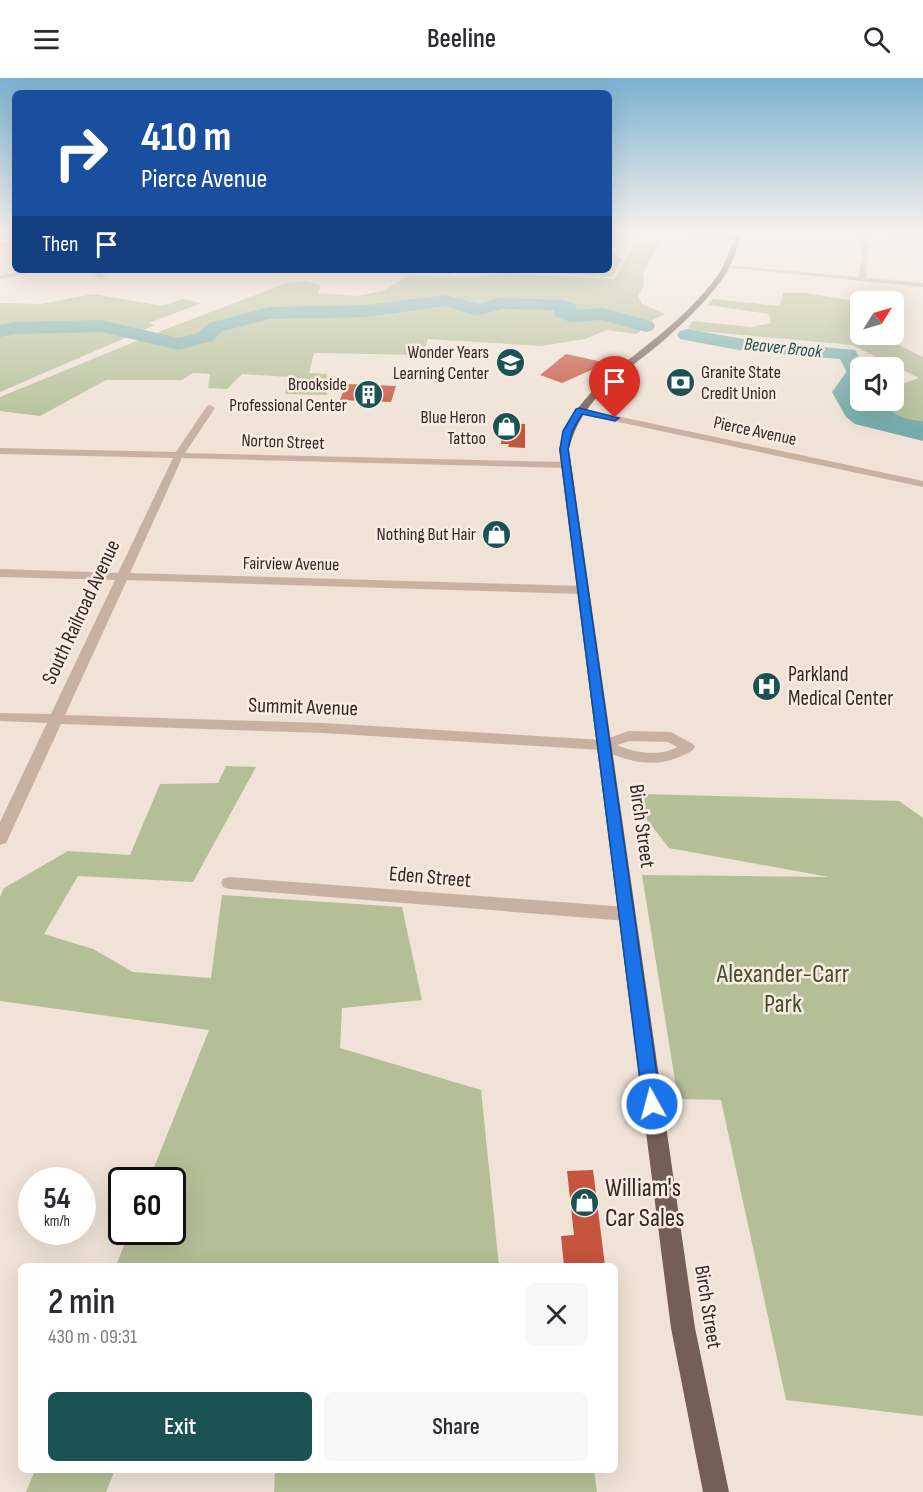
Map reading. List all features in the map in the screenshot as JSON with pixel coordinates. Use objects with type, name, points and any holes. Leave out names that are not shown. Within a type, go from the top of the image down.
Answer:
[{"type":"main road","name":"Birch Street","points":[[702,298],[662,337],[604,385],[579,411],[565,440],[565,465],[683,1328],[716,1492]]},
{"type":"street","name":"South Railroad Avenue","points":[[0,839],[179,456],[210,408]]},
{"type":"street","name":"Pierce Avenue","points":[[579,411],[923,483]]},
{"type":"street","name":"Norton Street","points":[[0,450],[565,465]]},
{"type":"street","name":"Fairview Avenue","points":[[0,573],[582,590]]},
{"type":"street","name":"Summit Avenue","points":[[0,717],[411,732],[604,745]]},
{"type":"street","name":"Eden Street","points":[[229,883],[627,914]]},
{"type":"green space","points":[[72,298],[116,298],[162,306],[182,299],[202,303],[149,323],[155,325],[0,392],[0,303],[41,304]]},
{"type":"green space","points":[[248,298],[639,298],[642,304],[665,314],[653,320],[637,334],[607,330],[585,339],[541,346],[428,339],[423,355],[314,353],[309,373],[327,374],[327,395],[285,394],[289,377],[242,374],[227,389],[208,388],[210,374],[193,373],[182,380],[106,380],[40,416],[0,411],[0,397]]},
{"type":"green space","points":[[782,298],[850,300],[850,345],[688,330],[692,321],[751,327],[771,323],[769,314],[708,305],[712,299],[780,306]]},
{"type":"green space","points":[[852,345],[898,345],[923,357],[923,421],[906,418],[892,411],[904,411],[904,383],[919,378],[904,371],[904,357],[876,357]]},
{"type":"green space","points":[[226,766],[256,767],[193,882],[78,876],[44,934],[93,949],[133,972],[211,978],[222,895],[402,907],[422,1000],[342,1008],[340,1048],[481,1090],[499,1263],[117,1263],[124,1245],[186,1245],[186,1167],[154,1167],[209,1030],[0,1001],[0,897],[4,888],[68,851],[130,855],[160,784],[218,783]]},
{"type":"green space","name":"Alexander-Carr Park","points":[[642,794],[899,801],[923,818],[923,1416],[786,1400],[721,1100],[678,1099],[642,875],[829,877],[669,848],[644,816]]},
{"type":"green space","points":[[34,1473],[114,1473],[106,1492],[26,1492]]},
{"type":"green space","points":[[275,1473],[594,1473],[597,1492],[274,1492]]},
{"type":"water","points":[[850,367],[850,411],[892,411],[906,418],[923,421],[923,441],[855,424],[846,417],[832,392]]},
{"type":"building","points":[[566,354],[607,363],[562,383],[540,375]]},
{"type":"building","name":"Brookside Professional Center","points":[[346,384],[396,386],[391,402],[340,400]]},
{"type":"building","points":[[503,423],[525,424],[525,448],[508,447],[509,444],[501,444]]},
{"type":"building","name":"William's Car Sales","points":[[593,1170],[605,1263],[564,1263],[561,1236],[574,1235],[567,1171]]},
{"type":"waterway","name":"Beaver Brook","points":[[0,331],[14,328],[101,326],[179,344],[205,337],[216,327],[269,313],[367,311],[446,300],[477,310],[490,308],[498,303],[563,305],[569,308],[562,312],[570,316],[603,314],[646,326]]},
{"type":"waterway","name":"Beaver Brook","points":[[687,335],[749,346],[848,354],[850,358]]},
{"type":"place","name":"Wonder Years Learning Center","points":[[510,362]]},
{"type":"place","name":"Granite State Credit Union","points":[[680,382]]},
{"type":"place","name":"Brookside Professional Center","points":[[368,394]]},
{"type":"place","name":"Blue Heron Tattoo","points":[[507,427]]},
{"type":"place","name":"Nothing But Hair","points":[[497,534]]},
{"type":"place","name":"Parkland Medical Center","points":[[767,686]]},
{"type":"place","name":"William's Car Sales","points":[[584,1203]]},
{"type":"route","points":[[615,418],[579,411],[568,431],[564,449],[652,1104]]}]
